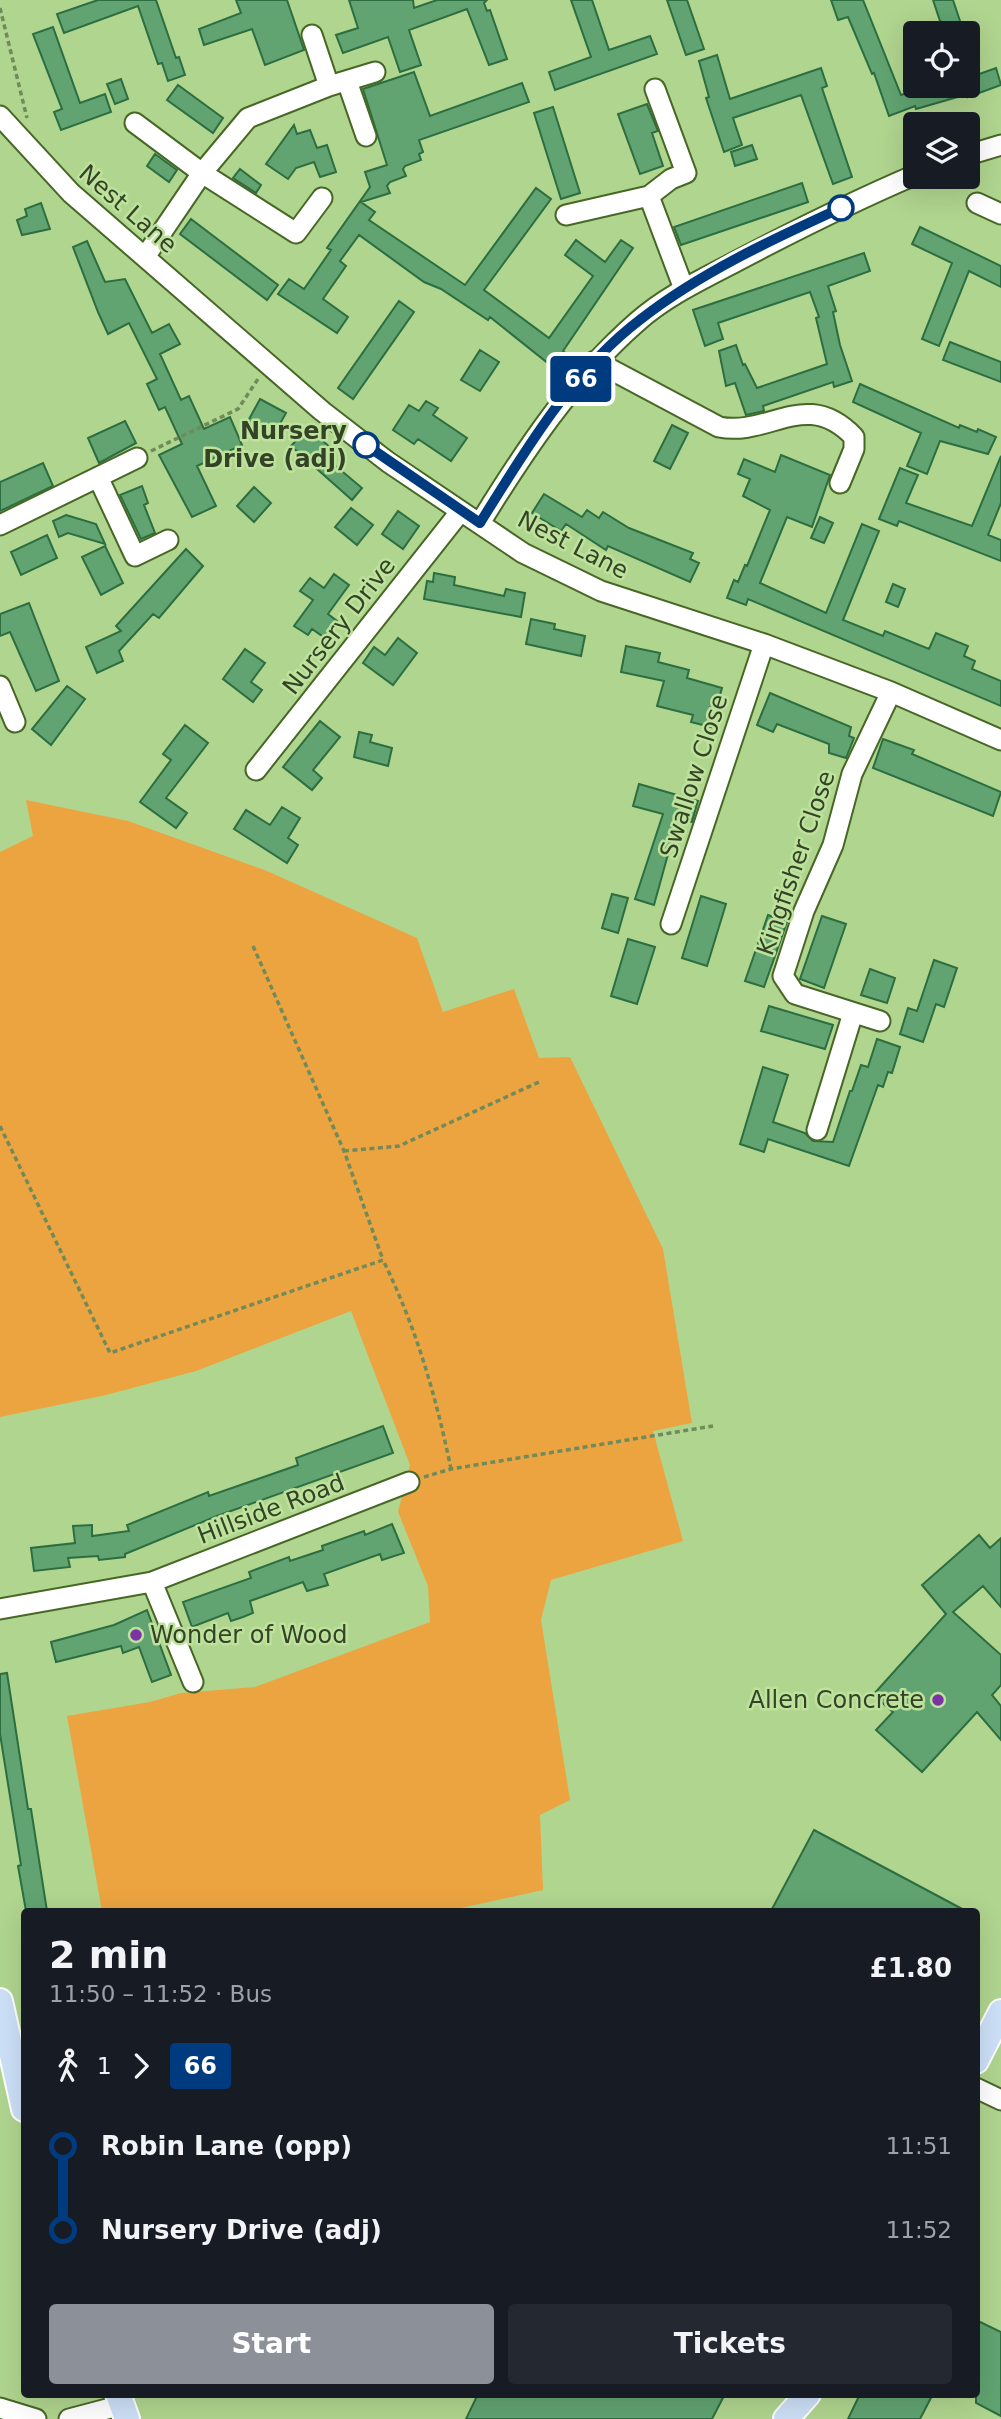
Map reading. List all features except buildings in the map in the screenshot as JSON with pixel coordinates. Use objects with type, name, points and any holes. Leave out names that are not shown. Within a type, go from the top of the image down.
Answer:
[{"type":"main road","points":[[0,2001],[8,2077],[21,2103]]},
{"type":"main road","points":[[980,2053],[1001,2012]]},
{"type":"main road","points":[[786,2419],[804,2398]]},
{"type":"street","points":[[312,35],[366,136]]},
{"type":"street","points":[[145,257],[202,173],[252,116],[338,83],[375,72]]},
{"type":"street","points":[[566,215],[649,196],[671,179],[686,173],[655,89]]},
{"type":"street","points":[[135,123],[202,173],[296,233],[322,198]]},
{"type":"street","name":"Nest Lane","points":[[10,127],[71,193],[268,364],[388,462],[523,553],[601,591],[764,644],[891,692],[1001,740]]},
{"type":"street","points":[[980,151],[1001,145]]},
{"type":"street","points":[[480,523],[531,440],[596,361],[639,320],[684,289],[816,220],[903,180]]},
{"type":"street","points":[[649,196],[684,289]]},
{"type":"street","points":[[977,203],[1001,214]]},
{"type":"street","points":[[596,361],[719,428],[738,431],[789,414],[814,414],[844,427],[854,437],[853,449],[840,483]]},
{"type":"street","points":[[0,525],[137,458]]},
{"type":"street","points":[[98,477],[135,556],[168,540]]},
{"type":"street","name":"Nursery Drive","points":[[256,770],[460,512]]},
{"type":"street","name":"Swallow Close","points":[[671,924],[764,644]]},
{"type":"street","points":[[0,687],[15,722]]},
{"type":"street","name":"Kingfisher Close","points":[[880,1021],[795,995],[783,976],[804,911],[833,845],[852,774],[891,692]]},
{"type":"street","points":[[817,1130],[853,1013]]},
{"type":"street","name":"Hillside Road","points":[[0,1609],[152,1582],[409,1482]]},
{"type":"street","points":[[152,1582],[193,1682]]},
{"type":"street","points":[[980,2090],[1001,2100]]},
{"type":"street","points":[[69,2419],[122,2406]]},
{"type":"street","points":[[0,2408],[36,2419]]},
{"type":"path","points":[[0,8],[10,127]]},
{"type":"path","points":[[137,458],[238,409],[268,364]]},
{"type":"path","points":[[253,946],[344,1151],[383,1260],[408,1310],[439,1412],[451,1469]]},
{"type":"path","points":[[344,1151],[399,1146],[539,1082]]},
{"type":"path","points":[[0,1126],[110,1353],[383,1260]]},
{"type":"path","points":[[409,1482],[451,1469],[713,1426]]},
{"type":"shaded area","points":[[26,800],[128,821],[267,871],[417,938],[443,1012],[514,989],[539,1058],[570,1057],[663,1249],[692,1423],[653,1431],[683,1541],[551,1580],[541,1620],[570,1800],[540,1815],[543,1890],[461,1908],[101,1908],[67,1716],[150,1702],[181,1693],[255,1687],[430,1622],[428,1586],[398,1512],[410,1465],[351,1311],[196,1371],[106,1395],[0,1417],[0,852],[33,836]]},
{"type":"bus line","name":"66","points":[[366,445],[460,512],[480,523],[531,440],[596,361],[639,320],[684,289],[841,208]]},
{"type":"place","name":"Nursery Drive (adj)","points":[[366,445]]},
{"type":"place","name":"Wonder of Wood","points":[[136,1635]]},
{"type":"place","name":"Allen Concrete","points":[[938,1700]]}]
